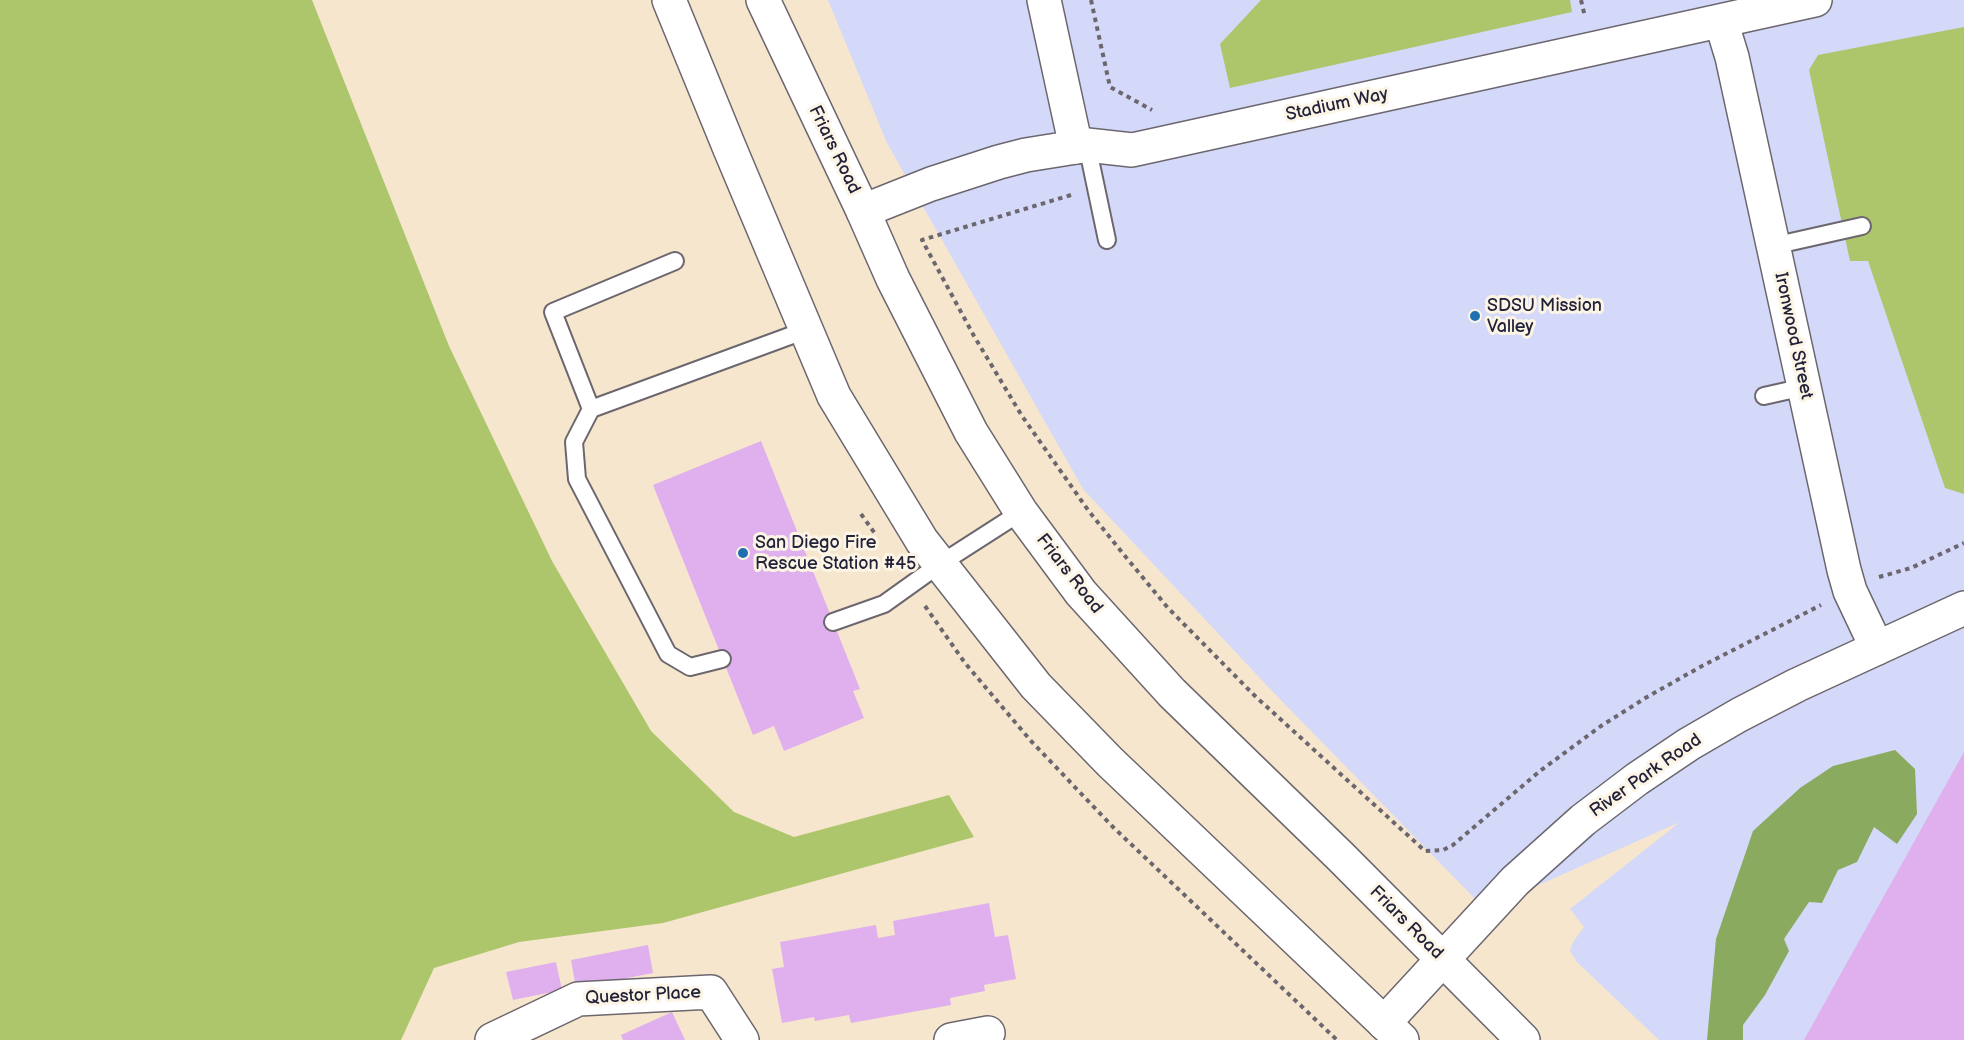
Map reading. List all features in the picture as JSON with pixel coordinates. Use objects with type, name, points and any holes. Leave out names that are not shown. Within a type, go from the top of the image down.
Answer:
[{"type":"main road","points":[[669,0],[834,396],[922,541],[1036,686],[1093,745],[1393,1032]]},
{"type":"main road","name":"Friars Road","points":[[763,0],[893,279],[971,432],[1021,512],[1081,593],[1172,693],[1523,1040]]},
{"type":"main road","points":[[1044,0],[1081,146]]},
{"type":"main road","name":"Stadium Way","points":[[863,211],[931,184],[1026,155],[1081,146],[1132,150],[1154,146],[1815,0]]},
{"type":"main road","name":"Ironwood Street","points":[[1721,21],[1732,57],[1844,570],[1850,591],[1877,648]]},
{"type":"main road","name":"River Park Road","points":[[1393,1032],[1442,959],[1515,881],[1583,820],[1637,779],[1689,744],[1739,715],[1964,608]]},
{"type":"main road","name":"Questor Place","points":[[492,1040],[578,999],[711,992],[742,1040]]},
{"type":"main road","points":[[951,1040],[988,1033]]},
{"type":"lane","points":[[1081,146],[1095,189],[1107,240]]},
{"type":"lane","points":[[1773,246],[1862,226]]},
{"type":"lane","points":[[591,408],[553,312],[675,261]]},
{"type":"lane","points":[[723,659],[690,667],[668,654],[577,479],[574,442],[591,408],[806,330]]},
{"type":"lane","points":[[1764,396],[1804,387]]},
{"type":"lane","points":[[833,622],[884,604],[940,564],[1021,512]]},
{"type":"path","points":[[1091,0],[1110,87],[1157,113]]},
{"type":"path","points":[[1581,0],[1585,18]]},
{"type":"path","points":[[1095,189],[922,240],[974,336],[1022,416],[1088,510],[1125,556],[1198,640],[1255,696],[1425,851],[1443,850],[1453,845],[1540,771],[1601,726],[1647,697],[1825,603]]},
{"type":"path","points":[[1878,577],[1911,568],[1964,543]]},
{"type":"path","points":[[965,663],[1031,741],[1113,827],[1338,1040]]},
{"type":"shaded area","name":"SDSU Mission Valley","points":[[828,0],[1964,0],[1964,1040],[1659,1040],[1577,962],[1570,951],[1573,942],[1584,927],[1570,909],[1680,822],[1485,909],[1272,691],[1083,489],[887,143]]},
{"type":"green space","points":[[0,0],[312,0],[449,346],[552,561],[651,731],[734,812],[794,837],[949,795],[974,837],[663,923],[519,942],[434,968],[401,1040],[0,1040]]},
{"type":"green space","points":[[1261,0],[1570,0],[1572,12],[1230,88],[1220,44]]},
{"type":"green space","points":[[1964,27],[1964,494],[1945,488],[1868,261],[1850,261],[1809,70],[1818,55]]},
{"type":"green space","points":[[1895,750],[1915,769],[1917,814],[1897,844],[1874,827],[1857,862],[1838,870],[1822,903],[1809,902],[1784,939],[1789,951],[1765,995],[1743,1025],[1743,1040],[1707,1040],[1716,939],[1753,831],[1800,788],[1833,766]]},
{"type":"building","name":"San Diego Fire Rescue Station #45","points":[[761,441],[860,689],[853,691],[864,718],[784,751],[774,726],[753,735],[653,485]]},
{"type":"building","points":[[1964,752],[1964,1040],[1804,1040]]},
{"type":"building","points":[[989,903],[995,937],[1008,935],[1016,979],[984,985],[985,991],[950,998],[951,1005],[851,1023],[849,1015],[815,1021],[814,1017],[782,1023],[772,969],[784,967],[780,942],[876,925],[878,938],[895,935],[893,921]]},
{"type":"building","points":[[648,945],[653,973],[576,988],[571,960]]},
{"type":"building","points":[[556,962],[562,990],[513,1000],[506,972]]},
{"type":"building","points":[[672,1012],[685,1040],[623,1040],[621,1035]]},
{"type":"place","name":"SDSU Mission Valley","points":[[1475,316]]},
{"type":"place","name":"San Diego Fire Rescue Station #45","points":[[743,553]]}]
